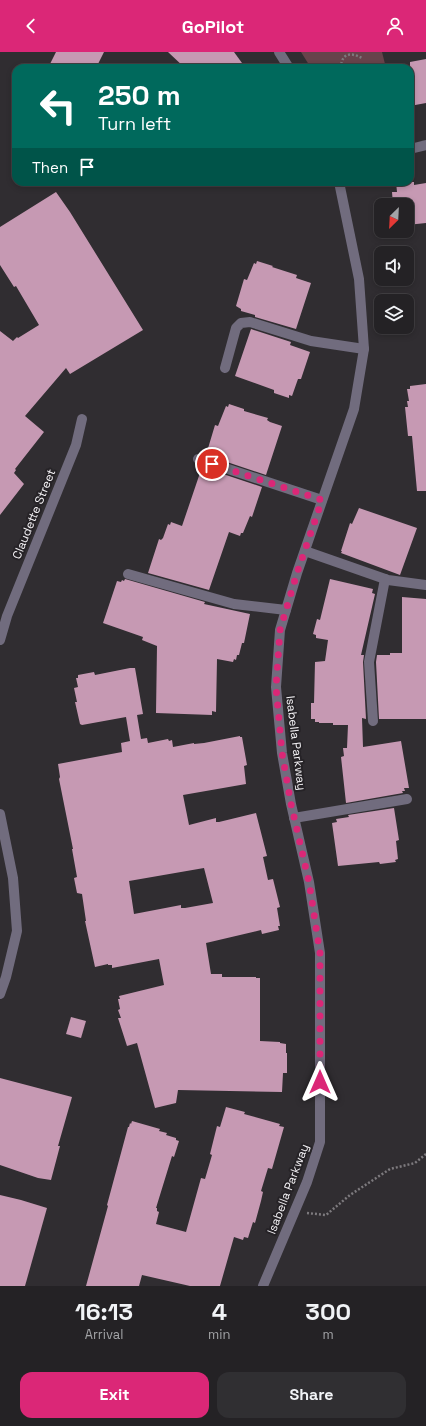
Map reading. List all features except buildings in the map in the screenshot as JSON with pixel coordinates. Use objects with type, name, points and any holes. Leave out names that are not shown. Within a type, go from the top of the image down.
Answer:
[{"type":"street","points":[[279,52],[286,64]]},
{"type":"street","points":[[414,148],[426,145]]},
{"type":"street","name":"Isabella Parkway","points":[[263,1286],[307,1182],[320,1142],[320,953],[309,882],[294,818],[282,753],[276,687],[280,630],[304,551],[354,409],[364,349],[359,279],[340,186]]},
{"type":"street","points":[[225,368],[236,328],[241,322],[250,322],[311,341],[364,349]]},
{"type":"street","name":"Claudette Street","points":[[0,640],[7,616],[76,445],[82,419]]},
{"type":"street","points":[[198,459],[322,500]]},
{"type":"street","points":[[304,551],[385,579],[407,584],[426,585]]},
{"type":"street","points":[[128,574],[234,604],[286,610]]},
{"type":"street","points":[[373,721],[369,662],[385,579]]},
{"type":"street","points":[[294,818],[407,799]]},
{"type":"street","points":[[0,814],[13,878],[16,931],[6,977],[0,994]]},
{"type":"path","points":[[342,64],[342,60],[347,55],[354,54],[362,58]]},
{"type":"path","points":[[294,1212],[326,1215],[350,1195],[390,1169],[415,1163],[426,1154]]},
{"type":"shaded area","points":[[301,52],[382,52],[385,64],[308,64]]},
{"type":"route","points":[[212,464],[322,500],[297,573],[280,630],[276,687],[282,753],[291,804],[309,882],[320,953],[320,1082]]}]
